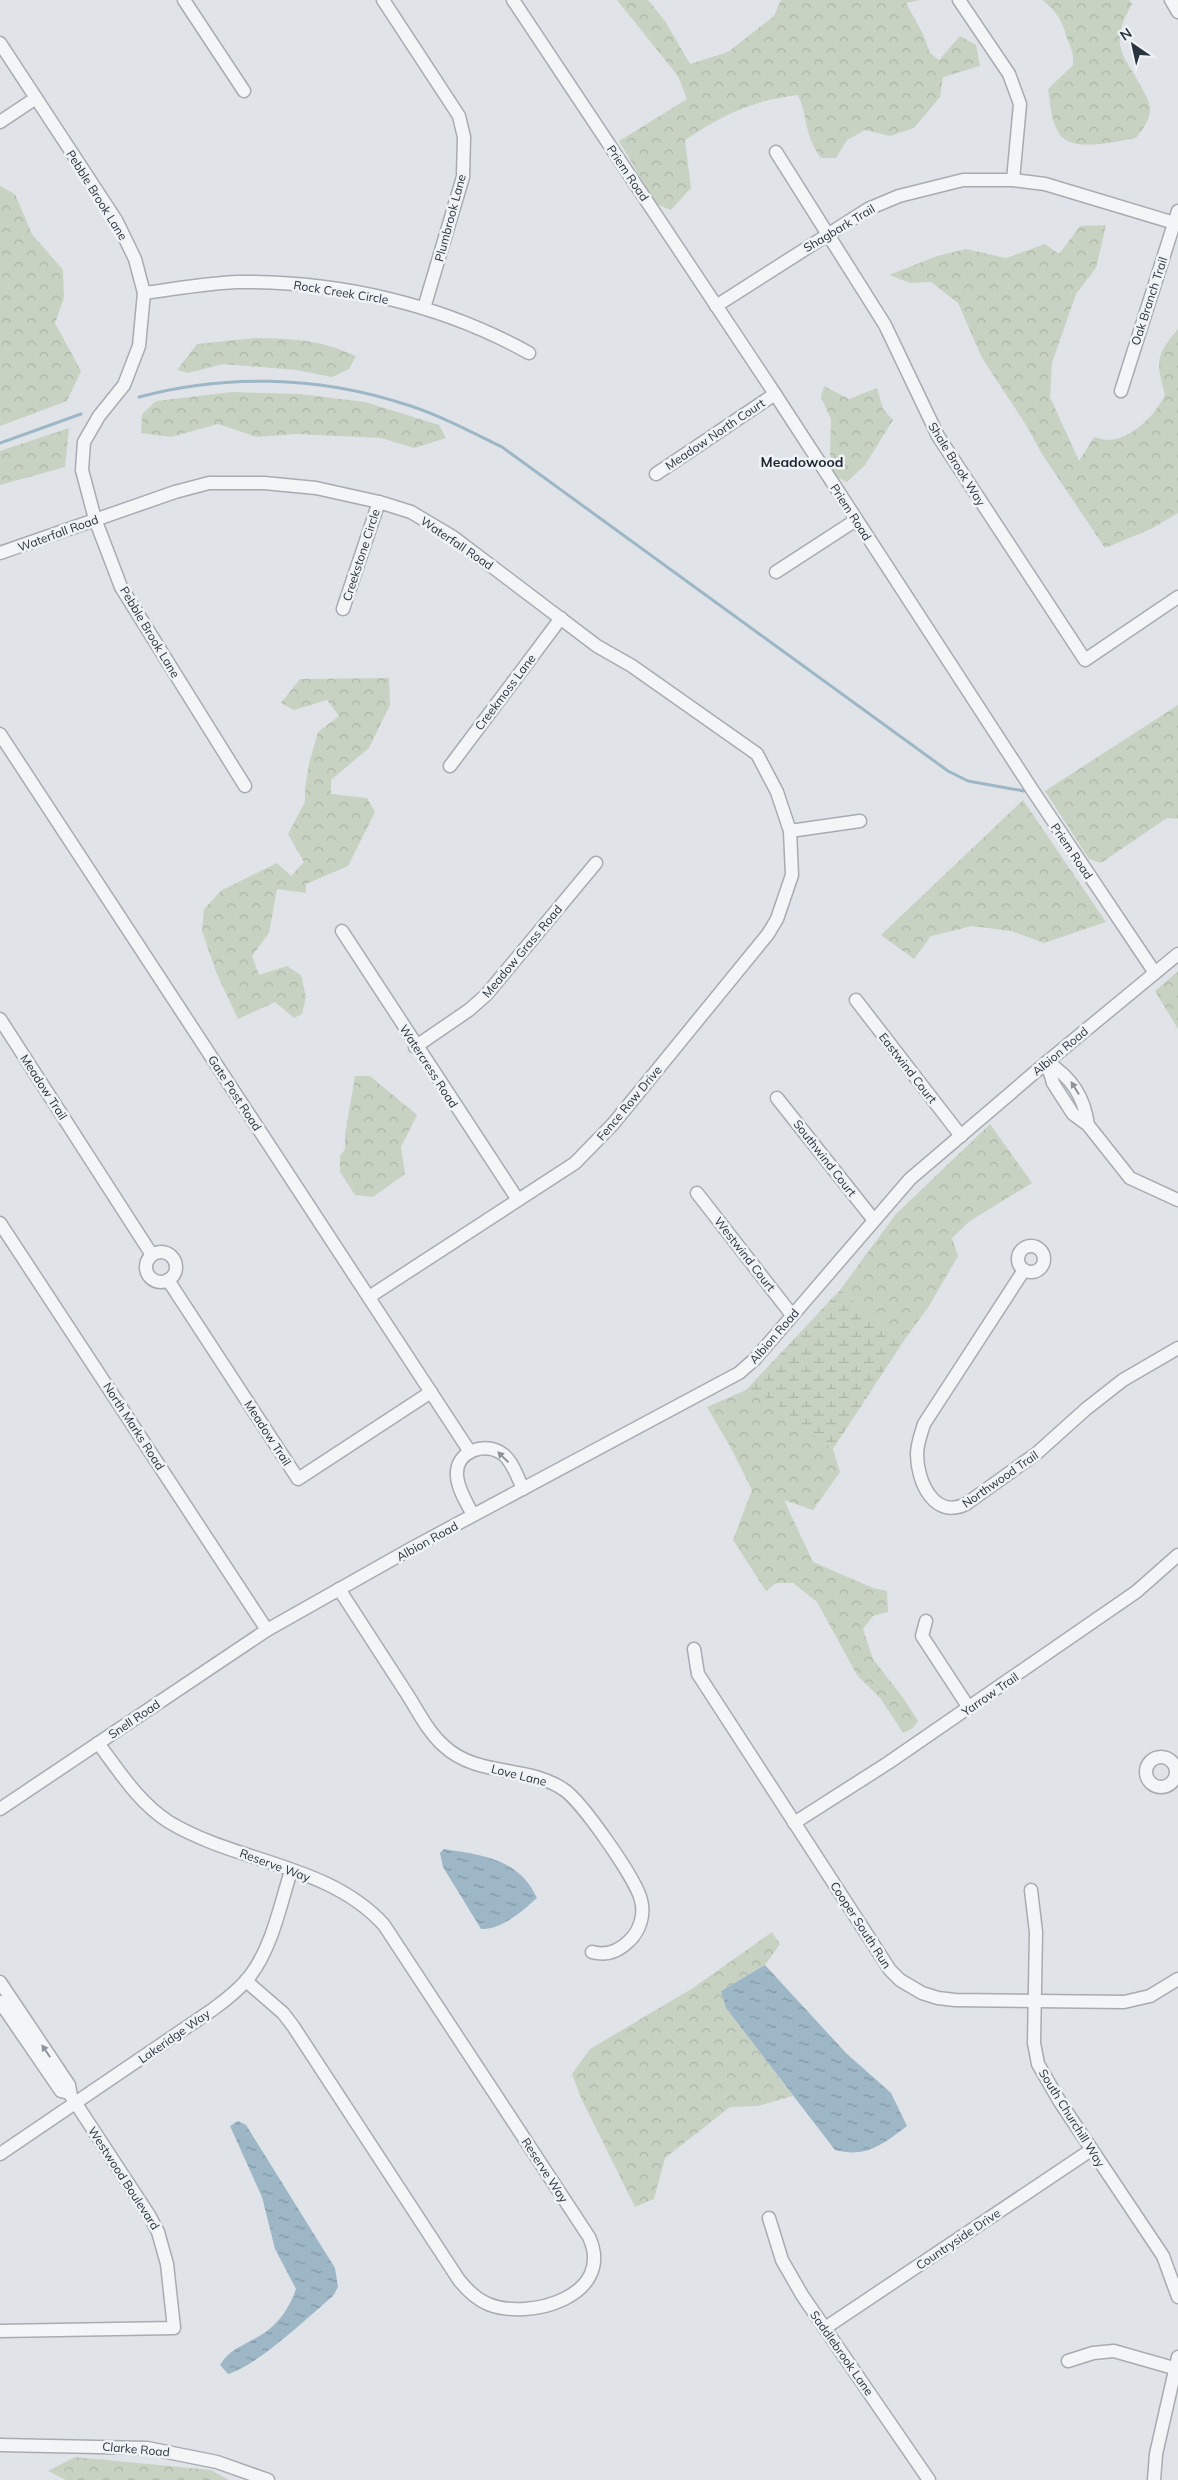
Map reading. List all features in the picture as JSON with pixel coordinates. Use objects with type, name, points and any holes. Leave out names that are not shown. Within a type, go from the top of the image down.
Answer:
[{"type":"street","points":[[184,0],[244,91]]},
{"type":"street","name":"Plumbrook Lane","points":[[383,0],[459,116],[464,137],[463,177],[424,308]]},
{"type":"street","name":"Priem Road","points":[[514,0],[775,394],[1154,974]]},
{"type":"street","points":[[959,0],[1009,74],[1020,104],[1013,180]]},
{"type":"street","points":[[1170,0],[1178,12]]},
{"type":"street","name":"Pebble Brook Lane","points":[[0,43],[116,220],[135,259],[144,293],[139,346],[124,385],[99,416],[84,442],[82,470],[95,519],[121,587],[245,786]]},
{"type":"street","points":[[0,122],[36,98]]},
{"type":"street","name":"Shale Brook Way","points":[[776,152],[885,325],[938,436],[1085,660],[1178,598]]},
{"type":"street","name":"Shagbark Trail","points":[[716,306],[868,209],[899,196],[963,180],[1013,180],[1045,184],[1177,220]]},
{"type":"street","name":"Oak Branch Trail","points":[[1121,391],[1177,220]]},
{"type":"street","name":"Rock Creek Circle","points":[[144,293],[236,282],[290,283],[350,292],[424,308],[466,321],[529,353]]},
{"type":"street","name":"Meadow North Court","points":[[656,474],[775,394]]},
{"type":"street","name":"Waterfall Road","points":[[0,554],[95,519],[209,483],[281,484],[316,488],[379,502],[411,512],[453,537],[597,646],[632,666],[757,754],[777,792],[790,831]]},
{"type":"street","name":"Creekstone Circle","points":[[344,609],[379,502]]},
{"type":"street","points":[[776,572],[856,520]]},
{"type":"street","name":"Creekmoss Lane","points":[[450,766],[561,618]]},
{"type":"street","name":"Gate Post Road","points":[[0,734],[470,1452]]},
{"type":"street","points":[[790,831],[860,821]]},
{"type":"street","name":"Fence Row Drive","points":[[369,1297],[574,1163],[598,1142],[768,934],[777,919],[792,875],[790,831]]},
{"type":"street","name":"Meadow Grass Road","points":[[415,1046],[469,1010],[486,996],[596,863]]},
{"type":"street","name":"Watercress Road","points":[[342,931],[415,1046],[518,1200]]},
{"type":"street","name":"Albion Road","points":[[267,1630],[473,1516],[739,1373],[755,1359],[873,1219],[910,1179],[1047,1062],[1178,954]]},
{"type":"street","name":"Eastwind Court","points":[[856,1000],[961,1136]]},
{"type":"street","name":"Meadow Trail","points":[[0,1019],[152,1255]]},
{"type":"street","points":[[1047,1062],[1065,1073],[1085,1105],[1088,1124],[1130,1178],[1178,1200]]},
{"type":"street","name":"Southwind Court","points":[[777,1098],[873,1219]]},
{"type":"street","name":"Westwind Court","points":[[698,1193],[792,1315]]},
{"type":"street","name":"North Marks Road","points":[[0,1223],[267,1630]]},
{"type":"street","points":[[164,1253],[173,1258],[176,1268],[168,1280],[157,1282],[147,1273],[146,1264],[152,1255],[164,1253]]},
{"type":"street","name":"Northwood Trail","points":[[1024,1270],[924,1424],[917,1453],[920,1476],[931,1497],[945,1508],[953,1509],[966,1504],[1037,1453],[1086,1409],[1123,1380],[1178,1348]]},
{"type":"street","name":"Meadow Trail","points":[[168,1280],[298,1479],[431,1392]]},
{"type":"street","points":[[473,1516],[460,1490],[457,1476],[460,1462],[470,1452],[488,1448],[501,1454],[509,1462],[523,1489]]},
{"type":"street","name":"Yarrow Trail","points":[[794,1823],[969,1708],[1136,1592],[1178,1555]]},
{"type":"street","name":"Love Lane","points":[[339,1589],[443,1746],[472,1764],[532,1777],[556,1785],[572,1796],[587,1812],[634,1884],[641,1900],[642,1913],[637,1931],[626,1944],[609,1954],[592,1952]]},
{"type":"street","points":[[926,1621],[922,1636],[969,1708]]},
{"type":"street","name":"Snell Road","points":[[0,1809],[267,1630]]},
{"type":"street","name":"Cooper South Run","points":[[694,1649],[698,1674],[890,1970],[900,1980],[922,1993],[938,1998],[1036,2002],[1124,2002],[1150,1996],[1176,1984]]},
{"type":"street","name":"Reserve Way","points":[[98,1743],[138,1796],[168,1821],[197,1836],[325,1884],[352,1898],[374,1915],[392,1936],[589,2237],[593,2247],[594,2262],[590,2276],[583,2287],[564,2300],[522,2309],[500,2308],[486,2304],[472,2295],[459,2280],[288,2019],[246,1981]]},
{"type":"street","name":"Lakeridge Way","points":[[0,2154],[72,2098],[212,2010],[246,1981],[267,1944],[291,1871]]},
{"type":"street","name":"South Churchill Way","points":[[1031,1890],[1036,1932],[1034,2043],[1038,2064],[1092,2150],[1163,2256],[1178,2297]]},
{"type":"street","name":"Westwood Boulevard","points":[[0,1982],[68,2085],[72,2098],[158,2232],[167,2264],[174,2328],[0,2331]]},
{"type":"street","name":"Westwood Boulevard","points":[[0,2002],[61,2091],[72,2098]]},
{"type":"street","name":"Countryside Drive","points":[[825,2328],[1092,2150]]},
{"type":"street","name":"Saddlebrook Lane","points":[[769,2218],[782,2260],[802,2295],[929,2480]]},
{"type":"street","points":[[1068,2361],[1093,2353],[1114,2351],[1177,2363],[1156,2454],[1154,2480]]},
{"type":"street","name":"Clarke Road","points":[[0,2445],[147,2448],[217,2462],[268,2480]]},
{"type":"green space","points":[[617,0],[648,0],[665,21],[690,64],[728,52],[774,16],[781,0],[920,0],[906,3],[923,34],[930,53],[939,60],[960,36],[976,45],[980,66],[943,77],[940,97],[914,128],[890,136],[865,130],[847,140],[836,158],[821,158],[815,149],[798,95],[766,101],[738,110],[685,140],[691,188],[671,210],[656,204],[619,141],[687,99],[678,76]]},
{"type":"green space","points":[[1042,0],[1129,0],[1132,4],[1121,31],[1120,41],[1125,59],[1145,94],[1150,109],[1147,122],[1136,138],[1085,145],[1066,140],[1060,135],[1053,118],[1048,89],[1073,65],[1073,57],[1061,21],[1052,8]]},
{"type":"green space","points":[[0,186],[15,194],[32,234],[63,270],[64,298],[55,323],[81,371],[67,401],[0,426]]},
{"type":"green space","points":[[1106,225],[1096,268],[1076,294],[1052,363],[1050,397],[1079,461],[1094,437],[1110,440],[1127,435],[1143,424],[1156,410],[1165,395],[1159,367],[1161,353],[1178,329],[1178,513],[1151,529],[1105,548],[1042,454],[1026,425],[982,358],[958,303],[931,282],[910,283],[889,275],[937,256],[966,249],[1006,258],[1045,244],[1059,254],[1080,226]]},
{"type":"green space","points":[[255,338],[318,343],[356,356],[349,369],[332,377],[296,370],[223,364],[188,373],[177,370],[197,344]]},
{"type":"green space","points":[[824,386],[849,399],[877,388],[883,409],[893,420],[865,465],[847,482],[834,476],[830,454],[831,419],[821,397]]},
{"type":"green space","points":[[232,392],[301,394],[365,402],[439,425],[446,438],[414,448],[381,438],[296,434],[257,437],[218,424],[171,437],[141,433],[142,414],[156,401]]},
{"type":"green space","points":[[69,428],[65,467],[0,485],[0,451]]},
{"type":"green space","points":[[389,678],[390,705],[369,748],[331,780],[331,794],[367,798],[375,812],[348,866],[306,884],[306,893],[277,889],[269,933],[252,956],[259,975],[287,966],[301,975],[306,997],[302,1014],[294,1018],[275,1002],[238,1019],[216,972],[202,931],[204,909],[222,890],[277,863],[291,876],[304,862],[288,834],[305,802],[309,764],[318,732],[339,716],[327,700],[294,710],[281,703],[300,679]]},
{"type":"green space","points":[[1178,705],[1178,819],[1167,818],[1101,863],[1089,859],[1045,791]]},
{"type":"green space","points":[[1023,800],[1106,922],[1044,943],[1011,931],[972,926],[931,936],[914,959],[881,935]]},
{"type":"green space","points":[[1178,971],[1178,1029],[1155,991]]},
{"type":"green space","points":[[355,1076],[370,1076],[417,1115],[401,1147],[405,1174],[373,1197],[355,1195],[340,1172],[340,1156],[345,1149],[345,1135]]},
{"type":"green space","points":[[990,1124],[1032,1183],[970,1221],[952,1238],[958,1256],[929,1306],[903,1342],[840,1290],[896,1214]]},
{"type":"green space","points":[[840,1290],[903,1342],[833,1449],[769,1399],[746,1390]]},
{"type":"green space","points":[[746,1390],[769,1399],[833,1449],[840,1472],[813,1510],[784,1500],[813,1562],[873,1588],[887,1591],[888,1612],[873,1616],[863,1629],[873,1659],[904,1699],[918,1721],[913,1728],[903,1733],[881,1699],[857,1675],[817,1602],[793,1583],[776,1583],[766,1591],[733,1540],[752,1490],[707,1407]]},
{"type":"green space","points":[[772,1932],[780,1944],[765,1965],[721,1991],[726,2008],[793,2096],[758,2106],[730,2107],[665,2158],[654,2199],[635,2207],[581,2098],[572,2074],[590,2049],[693,1988]]},
{"type":"green space","points":[[75,2457],[211,2470],[229,2480],[66,2480],[48,2471]]},
{"type":"water","points":[[444,1849],[486,1857],[510,1867],[529,1885],[537,1898],[504,1923],[481,1929],[443,1867],[440,1853]]},
{"type":"water","points":[[765,1965],[846,2053],[891,2093],[907,2126],[890,2139],[865,2151],[846,2152],[835,2150],[726,2008],[721,1991]]},
{"type":"water","points":[[238,2121],[246,2125],[335,2268],[338,2287],[333,2296],[282,2340],[253,2361],[228,2374],[220,2365],[224,2359],[235,2349],[261,2335],[277,2322],[285,2312],[296,2289],[275,2249],[262,2197],[230,2126]]},
{"type":"waterway","points":[[139,397],[204,384],[270,381],[303,383],[369,394],[414,407],[440,417],[502,447],[948,771],[968,781],[1024,791]]},
{"type":"waterway","points":[[0,443],[81,414]]},
{"type":"district","name":"Meadowood","points":[[802,462]]}]
